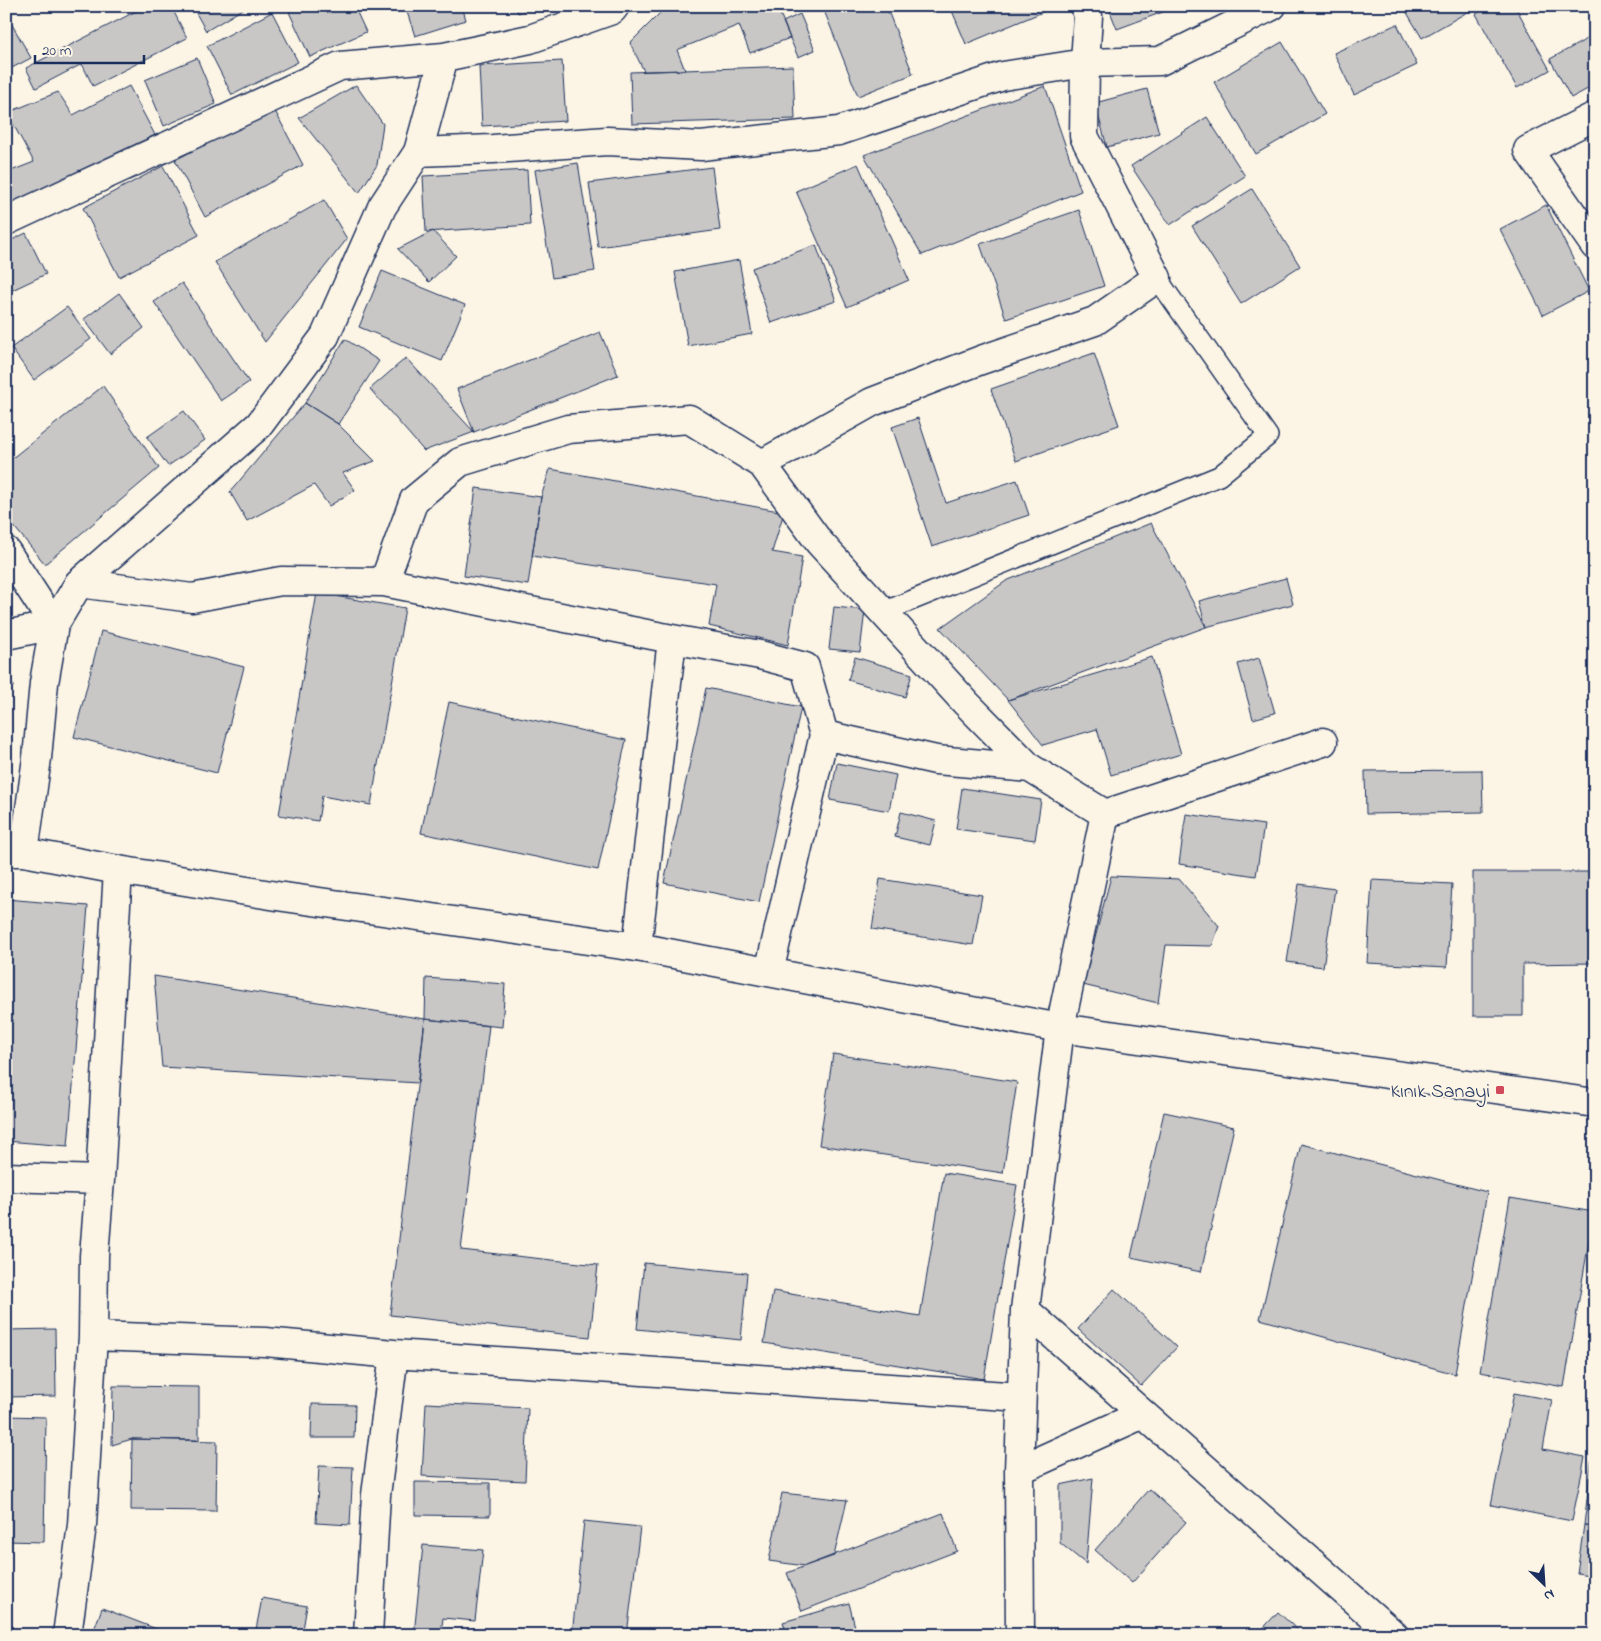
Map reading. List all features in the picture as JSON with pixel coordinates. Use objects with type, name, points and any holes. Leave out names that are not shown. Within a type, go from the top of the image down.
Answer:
[{"type":"street","points":[[6,221],[340,66],[444,57],[530,39],[612,10],[615,6]]},
{"type":"street","points":[[762,464],[872,402],[981,360],[1095,321],[1157,278],[1084,136],[1084,63],[1088,16],[1085,6]]},
{"type":"street","points":[[418,152],[607,141],[701,146],[839,132],[1002,76],[1084,63],[1160,61],[1272,6]]},
{"type":"street","points":[[444,57],[418,152],[382,208],[325,336],[259,425],[79,583],[54,625],[44,683],[37,758],[15,852],[277,896],[637,947],[1060,1028],[1595,1103]]},
{"type":"street","points":[[1595,116],[1528,150],[1595,246]]},
{"type":"street","points":[[384,582],[414,500],[460,462],[568,429],[689,419],[762,464],[819,542],[966,703],[1030,768],[1105,814],[1323,742]]},
{"type":"street","points":[[6,551],[54,625]]},
{"type":"street","points":[[79,583],[192,598],[281,582],[384,582],[760,654],[804,667],[824,735],[769,972]]},
{"type":"street","points":[[6,634],[54,625]]},
{"type":"street","points":[[637,947],[672,638]]},
{"type":"street","points":[[824,735],[936,760],[1030,768]]},
{"type":"street","points":[[1020,1635],[1019,1470],[1024,1310],[1060,1028],[1105,814]]},
{"type":"street","points":[[67,1635],[82,1525],[94,1336],[94,1256],[118,870]]},
{"type":"street","points":[[6,1177],[100,1180]]},
{"type":"street","points":[[1024,1310],[1394,1635]]},
{"type":"street","points":[[94,1336],[265,1342],[394,1354],[1021,1397]]},
{"type":"street","points":[[368,1635],[376,1495],[394,1354]]},
{"type":"street","points":[[1019,1470],[1143,1414]]},
{"type":"lane","points":[[883,612],[1219,476],[1268,436],[1157,278]]},
{"type":"building","points":[[146,6],[171,6],[187,38],[93,86],[82,64],[36,88],[26,68]]},
{"type":"building","points":[[192,6],[248,6],[206,31]]},
{"type":"building","points":[[301,6],[354,6],[366,32],[310,57],[289,12]]},
{"type":"building","points":[[405,6],[462,6],[466,20],[415,36]]},
{"type":"building","points":[[515,6],[538,6],[518,13]]},
{"type":"building","points":[[667,6],[777,6],[790,38],[750,53],[739,25],[677,50],[685,70],[644,71],[630,43]]},
{"type":"building","points":[[842,6],[886,6],[913,74],[858,96],[825,13]]},
{"type":"building","points":[[950,6],[1057,6],[966,44]]},
{"type":"building","points":[[1108,6],[1179,6],[1117,29]]},
{"type":"building","points":[[1403,6],[1478,6],[1422,38]]},
{"type":"building","points":[[1490,6],[1515,6],[1550,70],[1517,88],[1476,14]]},
{"type":"building","points":[[272,12],[298,62],[232,95],[207,46]]},
{"type":"building","points":[[6,14],[31,58],[6,71]]},
{"type":"building","points":[[800,14],[815,50],[798,57],[783,22]]},
{"type":"building","points":[[1397,24],[1417,65],[1354,95],[1334,53]]},
{"type":"building","points":[[1589,38],[1595,48],[1595,85],[1571,98],[1550,59]]},
{"type":"building","points":[[1282,42],[1325,114],[1256,154],[1214,82]]},
{"type":"building","points":[[197,58],[216,104],[164,126],[145,80]]},
{"type":"building","points":[[562,61],[566,121],[482,126],[479,66]]},
{"type":"building","points":[[793,66],[795,119],[632,124],[630,72]]},
{"type":"building","points":[[356,85],[383,124],[377,165],[359,193],[299,118]]},
{"type":"building","points":[[129,86],[155,135],[7,205],[6,173],[34,162],[7,113],[58,92],[73,115]]},
{"type":"building","points":[[1045,86],[1081,191],[922,255],[864,155]]},
{"type":"building","points":[[1147,89],[1159,133],[1107,147],[1095,103]]},
{"type":"building","points":[[274,109],[303,165],[205,217],[175,160]]},
{"type":"building","points":[[1207,117],[1245,176],[1170,225],[1131,166]]},
{"type":"building","points":[[578,163],[595,271],[552,278],[535,170]]},
{"type":"building","points":[[858,164],[909,280],[847,307],[796,191]]},
{"type":"building","points":[[163,166],[199,235],[119,277],[83,208]]},
{"type":"building","points":[[712,167],[720,230],[598,247],[589,183]]},
{"type":"building","points":[[527,170],[530,225],[426,232],[423,176]]},
{"type":"building","points":[[1252,189],[1300,266],[1241,304],[1192,226]]},
{"type":"building","points":[[324,200],[347,239],[265,342],[215,262]]},
{"type":"building","points":[[1546,205],[1589,291],[1543,315],[1500,229]]},
{"type":"building","points":[[1079,210],[1104,286],[1006,319],[980,244]]},
{"type":"building","points":[[433,231],[456,256],[429,282],[398,249]]},
{"type":"building","points":[[26,233],[46,274],[6,293],[6,243]]},
{"type":"building","points":[[816,245],[836,301],[771,323],[752,268]]},
{"type":"building","points":[[739,260],[752,334],[688,346],[675,272]]},
{"type":"building","points":[[382,271],[465,305],[442,361],[359,327]]},
{"type":"building","points":[[182,283],[249,382],[221,401],[154,302]]},
{"type":"building","points":[[119,293],[144,328],[110,354],[84,319]]},
{"type":"building","points":[[67,307],[91,339],[34,380],[11,348]]},
{"type":"building","points":[[600,332],[618,375],[474,432],[457,389]]},
{"type":"building","points":[[345,339],[379,361],[338,424],[305,403]]},
{"type":"building","points":[[1094,353],[1119,425],[1016,461],[991,389]]},
{"type":"building","points":[[406,358],[474,432],[424,451],[370,389]]},
{"type":"building","points":[[103,386],[159,468],[45,564],[6,517],[6,463]]},
{"type":"building","points":[[305,403],[338,424],[375,461],[343,473],[355,490],[329,506],[314,485],[247,521],[230,492]]},
{"type":"building","points":[[184,411],[205,440],[168,466],[147,437]]},
{"type":"building","points":[[918,418],[946,503],[1017,480],[1029,515],[932,547],[892,427]]},
{"type":"building","points":[[550,469],[784,512],[772,552],[802,557],[788,645],[709,626],[716,584],[532,556],[541,497]]},
{"type":"building","points":[[476,488],[541,497],[528,585],[464,576]]},
{"type":"building","points":[[1151,523],[1206,627],[1008,700],[940,628],[1006,581]]},
{"type":"building","points":[[1286,578],[1293,604],[1206,627],[1199,601]]},
{"type":"building","points":[[317,593],[405,608],[371,805],[322,796],[318,821],[279,815]]},
{"type":"building","points":[[834,607],[865,610],[860,652],[829,649]]},
{"type":"building","points":[[101,631],[244,667],[217,773],[74,737]]},
{"type":"building","points":[[855,657],[912,674],[905,697],[848,680]]},
{"type":"building","points":[[1152,657],[1181,754],[1111,775],[1097,729],[1043,745],[1008,700]]},
{"type":"building","points":[[1259,658],[1275,713],[1253,719],[1238,664]]},
{"type":"building","points":[[6,675],[14,686],[6,690]]},
{"type":"building","points":[[706,688],[801,707],[759,902],[664,883]]},
{"type":"building","points":[[449,702],[626,740],[598,870],[421,833]]},
{"type":"building","points":[[837,763],[896,775],[889,811],[830,800]]},
{"type":"building","points":[[1482,770],[1483,812],[1366,814],[1365,771]]},
{"type":"building","points":[[962,788],[1041,800],[1035,840],[956,829]]},
{"type":"building","points":[[901,812],[936,821],[930,845],[895,837]]},
{"type":"building","points":[[1186,814],[1264,825],[1256,876],[1179,864]]},
{"type":"building","points":[[1595,847],[1595,1007],[1594,872]]},
{"type":"building","points":[[1473,872],[1594,872],[1594,963],[1523,964],[1523,1016],[1473,1016]]},
{"type":"building","points":[[1111,876],[1179,879],[1219,926],[1212,946],[1166,945],[1158,1003],[1083,985]]},
{"type":"building","points":[[880,879],[982,895],[973,945],[872,929]]},
{"type":"building","points":[[1372,880],[1452,884],[1447,967],[1367,963]]},
{"type":"building","points":[[1299,884],[1335,889],[1323,967],[1287,962]]},
{"type":"building","points":[[6,899],[88,906],[68,1146],[6,1141]]},
{"type":"building","points":[[154,976],[425,1019],[418,1083],[162,1067]]},
{"type":"building","points":[[426,978],[505,984],[502,1027],[425,1019]]},
{"type":"building","points":[[425,1019],[489,1026],[461,1250],[598,1265],[590,1337],[390,1315]]},
{"type":"building","points":[[833,1054],[1017,1082],[1003,1173],[819,1145]]},
{"type":"building","points":[[1164,1112],[1234,1127],[1201,1272],[1131,1257]]},
{"type":"building","points":[[1301,1144],[1487,1192],[1455,1374],[1260,1319]]},
{"type":"building","points":[[944,1173],[1017,1185],[984,1379],[764,1343],[773,1291],[920,1316]]},
{"type":"building","points":[[1510,1198],[1594,1212],[1564,1387],[1480,1372]]},
{"type":"building","points":[[644,1263],[747,1273],[741,1340],[637,1329]]},
{"type":"building","points":[[1114,1289],[1177,1347],[1141,1386],[1078,1329]]},
{"type":"building","points":[[55,1329],[56,1396],[6,1397],[6,1330]]},
{"type":"building","points":[[113,1386],[199,1387],[199,1440],[132,1439],[112,1445]]},
{"type":"building","points":[[1514,1393],[1552,1400],[1543,1449],[1585,1457],[1572,1521],[1491,1505]]},
{"type":"building","points":[[426,1403],[528,1408],[525,1481],[422,1476]]},
{"type":"building","points":[[312,1404],[355,1405],[354,1438],[311,1438]]},
{"type":"building","points":[[6,1416],[46,1417],[44,1542],[6,1541]]},
{"type":"building","points":[[1595,1429],[1595,1526],[1584,1525]]},
{"type":"building","points":[[132,1439],[217,1441],[216,1511],[131,1510]]},
{"type":"building","points":[[319,1466],[353,1467],[350,1525],[316,1523]]},
{"type":"building","points":[[1093,1478],[1086,1564],[1060,1543],[1060,1485]]},
{"type":"building","points":[[415,1482],[490,1483],[490,1516],[415,1515]]},
{"type":"building","points":[[1149,1489],[1186,1522],[1132,1583],[1095,1550]]},
{"type":"building","points":[[782,1493],[847,1500],[834,1556],[805,1566],[769,1561]]},
{"type":"building","points":[[943,1513],[957,1551],[802,1611],[787,1573]]},
{"type":"building","points":[[584,1521],[640,1527],[627,1635],[572,1635]]},
{"type":"building","points":[[1584,1525],[1595,1526],[1595,1576],[1577,1573]]},
{"type":"building","points":[[423,1545],[483,1550],[475,1621],[443,1618],[441,1635],[414,1635]]},
{"type":"building","points":[[262,1598],[307,1606],[302,1635],[255,1635]]},
{"type":"building","points":[[849,1603],[857,1635],[787,1635],[783,1622]]},
{"type":"building","points":[[102,1608],[172,1635],[92,1635]]},
{"type":"building","points":[[1278,1612],[1303,1635],[1257,1635]]},
{"type":"place","name":"Kınık Sanayi","points":[[1500,1090]]}]
